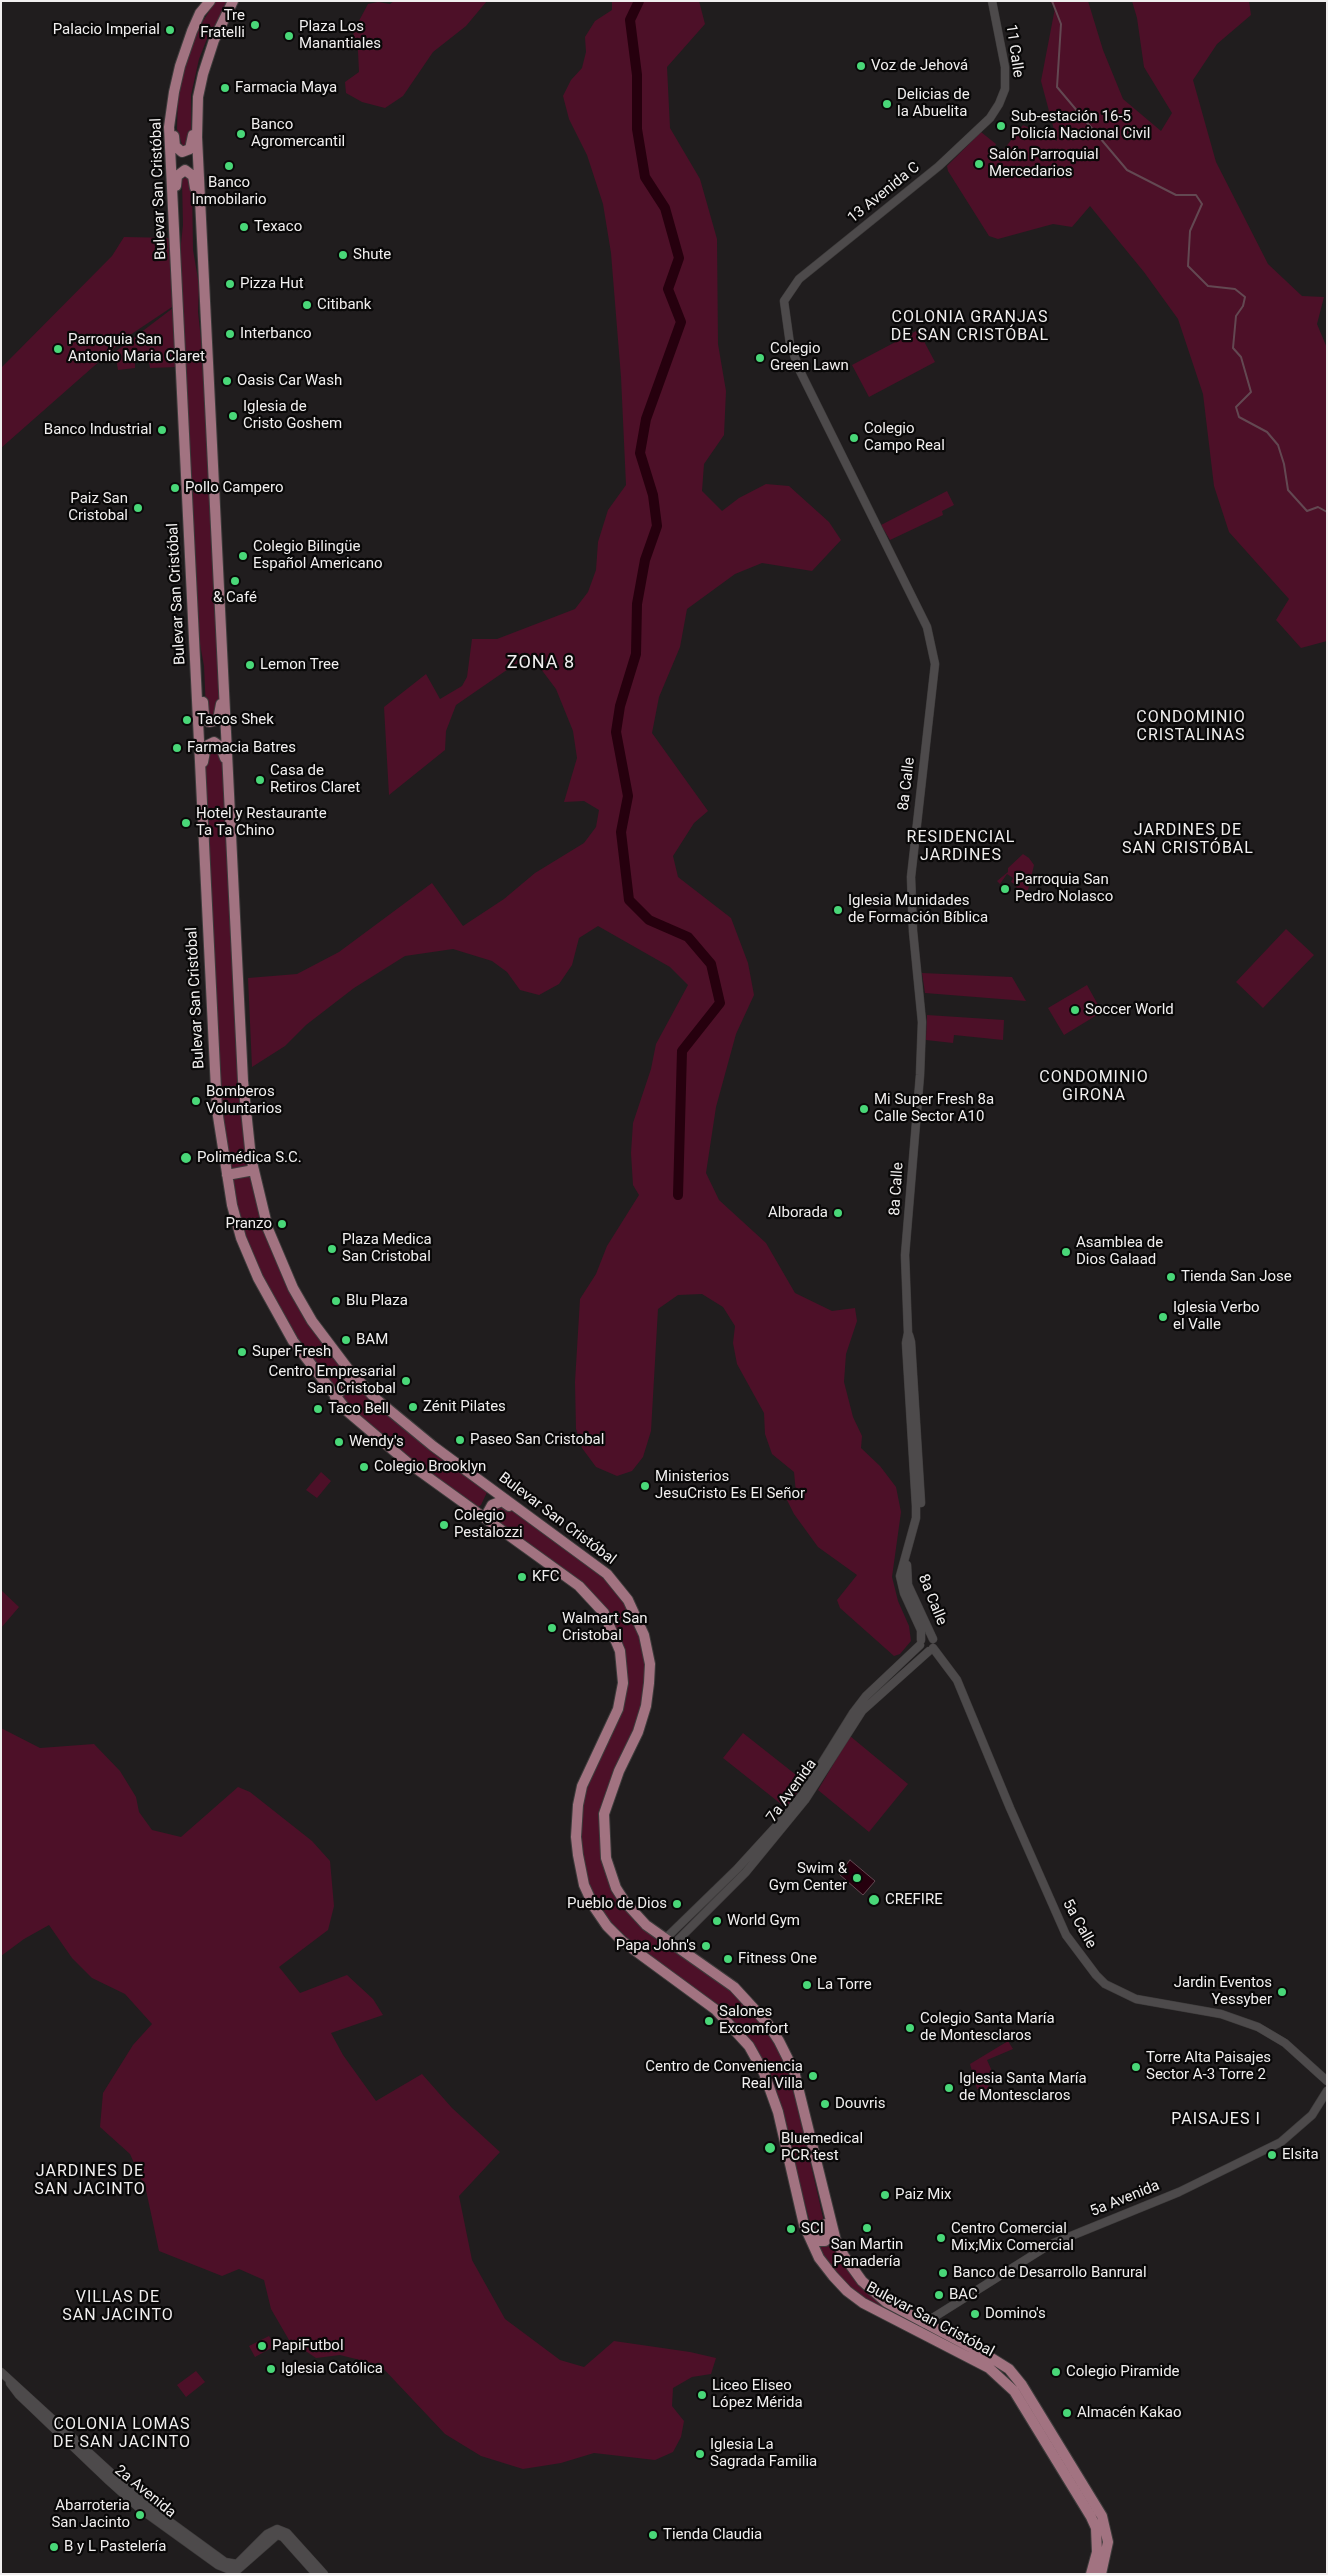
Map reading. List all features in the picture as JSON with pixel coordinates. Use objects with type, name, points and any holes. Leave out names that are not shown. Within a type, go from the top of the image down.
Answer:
[{"type":"main road","name":"Bulevar San Cristóbal","points":[[208,1],[200,13],[182,59],[174,92],[170,127],[202,834],[217,1110],[226,1174],[238,1229],[258,1278],[293,1341],[335,1397],[366,1429],[580,1586],[604,1613],[620,1651],[623,1683],[621,1698],[607,1735],[582,1786],[576,1822],[581,1875],[591,1901],[607,1926],[622,1941],[716,2010],[738,2030],[749,2046],[764,2073],[786,2147],[804,2225],[819,2258],[847,2291],[879,2311],[989,2368],[1014,2391],[1096,2528],[1097,2552],[1091,2574]]},
{"type":"main road","name":"Bulevar San Cristóbal","points":[[233,1],[210,51],[198,97],[197,137],[243,1081],[254,1170],[268,1229],[293,1288],[312,1321],[354,1376],[387,1410],[613,1580],[634,1610],[644,1635],[650,1664],[646,1706],[638,1732],[609,1795],[604,1814],[604,1844],[610,1874],[625,1902],[646,1925],[734,1987],[768,2024],[779,2041],[794,2072],[836,2241],[844,2256],[874,2293],[893,2308],[993,2359],[1008,2370],[1022,2385],[1102,2516],[1108,2542],[1101,2574]]},
{"type":"main road","points":[[174,92],[175,146],[182,152],[190,149],[192,145],[194,108],[198,97]]},
{"type":"main road","points":[[176,253],[176,182],[177,176],[186,170],[193,176],[201,241]]},
{"type":"main road","points":[[195,649],[202,670],[204,715],[209,722],[214,723],[218,720],[221,712],[218,664],[222,648]]},
{"type":"main road","points":[[202,834],[203,764],[206,746],[214,742],[222,747],[224,753],[228,818],[232,834]]},
{"type":"main road","points":[[226,1174],[254,1170]]},
{"type":"main road","points":[[335,1397],[354,1376]]},
{"type":"main road","points":[[474,1510],[483,1507],[490,1497],[491,1488]]},
{"type":"main road","points":[[496,1526],[487,1514],[492,1505],[502,1501],[529,1521],[538,1524]]},
{"type":"main road","points":[[786,2147],[795,2169],[811,2231],[817,2241],[826,2241],[828,2232],[810,2151],[809,2127]]},
{"type":"main road","points":[[879,2311],[893,2314],[917,2326],[923,2324]]},
{"type":"street","points":[[228,15],[238,1]]},
{"type":"street","name":"11 Calle","points":[[992,1],[1005,67],[1005,89],[999,104]]},
{"type":"street","name":"13 Avenida C","points":[[784,301],[799,279],[939,166],[976,133],[999,104]]},
{"type":"street","name":"8a Calle","points":[[784,301],[790,344],[800,372],[928,627],[935,664],[911,877],[913,931],[922,1022],[920,1075],[905,1255],[908,1333],[911,1342],[921,1504],[900,1576],[902,1588],[921,1630],[921,1643]]},
{"type":"street","name":"8a Calle","points":[[906,1558],[908,1585],[933,1639]]},
{"type":"street","points":[[902,1588],[906,1567]]},
{"type":"street","points":[[921,1643],[927,1637],[933,1639],[931,1649]]},
{"type":"street","name":"7a Avenida","points":[[669,1942],[769,1834],[802,1795],[853,1713],[866,1696],[921,1643]]},
{"type":"street","name":"5a Calle","points":[[921,1643],[923,1649],[931,1649],[957,1680],[1066,1934],[1096,1975],[1106,1984],[1136,2000],[1221,2014],[1258,2027],[1285,2043],[1327,2080]]},
{"type":"street","name":"7a Avenida","points":[[669,1942],[714,1905],[746,1872],[806,1800],[862,1711],[931,1649]]},
{"type":"street","points":[[708,1899],[714,1905]]},
{"type":"street","name":"5a Avenida","points":[[923,2324],[1049,2245],[1179,2192],[1281,2142],[1312,2115],[1327,2091]]},
{"type":"street","name":"2a Avenida","points":[[4,2375],[144,2503],[235,2568],[267,2534],[277,2529],[284,2534]]},
{"type":"street","points":[[284,2534],[316,2574]]},
{"type":"street","points":[[284,2534],[324,2574]]},
{"type":"shaded area","points":[[232,1],[225,14],[208,36],[199,59],[191,95],[191,138],[183,148],[177,129],[178,93],[182,72],[195,34],[215,2]]},
{"type":"shaded area","points":[[394,1],[487,1],[466,26],[433,52],[403,96],[385,108],[362,102],[346,93],[345,82],[359,72],[358,51],[353,32],[368,4],[378,2],[390,4]]},
{"type":"shaded area","points":[[612,1],[699,1],[705,24],[667,67],[670,128],[700,179],[717,239],[718,344],[726,391],[724,435],[704,464],[702,491],[722,511],[739,498],[766,484],[789,486],[829,522],[841,540],[812,571],[762,563],[735,574],[687,609],[680,647],[659,697],[652,733],[708,811],[694,823],[673,856],[678,877],[731,918],[748,963],[754,995],[736,1034],[716,1107],[706,1173],[719,1200],[766,1243],[795,1293],[832,1311],[855,1308],[857,1321],[846,1354],[844,1382],[853,1417],[862,1436],[861,1448],[880,1466],[896,1487],[901,1512],[892,1577],[898,1601],[909,1626],[911,1641],[900,1654],[894,1656],[840,1608],[837,1600],[857,1575],[818,1547],[794,1514],[785,1496],[796,1493],[794,1472],[772,1454],[765,1434],[764,1413],[737,1364],[733,1343],[735,1326],[723,1307],[702,1294],[678,1295],[658,1309],[651,1431],[643,1457],[632,1471],[617,1476],[596,1467],[582,1448],[576,1429],[575,1382],[580,1299],[596,1274],[607,1246],[639,1195],[633,1185],[631,1153],[633,1123],[651,1069],[656,1044],[688,985],[670,967],[598,926],[579,938],[572,965],[559,984],[539,995],[520,990],[507,972],[492,961],[453,949],[405,956],[354,988],[306,1025],[285,1046],[252,1067],[248,978],[297,974],[339,952],[432,883],[463,926],[504,899],[535,873],[584,843],[596,827],[599,810],[584,801],[564,802],[577,758],[573,731],[556,689],[532,657],[514,665],[456,705],[446,731],[445,750],[389,795],[384,707],[426,674],[440,699],[462,686],[467,677],[472,639],[497,639],[575,609],[588,592],[596,570],[598,542],[608,510],[626,485],[621,377],[611,253],[603,204],[587,155],[569,119],[563,96],[571,80],[582,68],[586,52],[585,37],[595,21],[612,10]]},
{"type":"shaded area","points":[[1050,1],[1088,1],[1103,50],[1123,99],[1161,131],[1172,113],[1144,67],[1137,18],[1132,1],[1249,1],[1251,15],[1217,44],[1193,80],[1216,162],[1268,264],[1302,296],[1324,297],[1317,324],[1327,348],[1327,641],[1301,648],[1276,620],[1289,599],[1229,532],[1214,486],[1203,394],[1178,319],[1144,272],[1090,206],[1072,227],[1053,224],[998,239],[989,236],[948,171],[947,166],[981,132],[996,144],[994,148],[1001,153],[1023,125],[1057,141],[1041,81],[1055,8]]},
{"type":"shaded area","points":[[188,177],[192,185],[193,250],[199,285],[198,312],[209,413],[220,643],[217,660],[220,708],[215,716],[212,717],[206,710],[204,666],[200,644],[180,253],[183,225],[182,179]]},
{"type":"shaded area","points":[[124,237],[174,238],[178,303],[127,337],[1,448],[1,368],[112,256]]},
{"type":"shaded area","points":[[173,308],[178,367],[150,368],[148,356],[135,358],[135,368],[118,370],[115,352]]},
{"type":"shaded area","points":[[918,330],[935,362],[869,397],[852,365]]},
{"type":"shaded area","points":[[947,491],[954,505],[942,511],[943,515],[890,540],[881,525]]},
{"type":"shaded area","points":[[208,743],[222,752],[252,1168],[228,1173],[223,1145],[204,750]]},
{"type":"shaded area","points":[[1023,854],[1034,865],[1028,890],[1017,891],[1016,885],[1011,882],[1013,878],[1007,874],[1000,884],[997,881],[1008,872],[1008,868]]},
{"type":"shaded area","points":[[1286,929],[1314,955],[1263,1008],[1236,982]]},
{"type":"shaded area","points":[[922,973],[1012,977],[1026,1001],[925,993]]},
{"type":"shaded area","name":"Soccer World","points":[[1087,985],[1102,1012],[1064,1035],[1048,1008]]},
{"type":"shaded area","points":[[927,1015],[1004,1020],[1003,1040],[954,1035],[953,1043],[926,1040]]},
{"type":"shaded area","points":[[252,1172],[274,1251],[351,1376],[335,1395],[298,1345],[250,1254],[229,1176]]},
{"type":"shaded area","points":[[354,1379],[488,1490],[481,1505],[478,1507],[407,1460],[337,1398]]},
{"type":"shaded area","points":[[321,1472],[331,1481],[317,1498],[306,1490]]},
{"type":"shaded area","points":[[498,1505],[509,1508],[605,1576],[619,1591],[639,1627],[648,1664],[643,1709],[609,1788],[602,1841],[621,1901],[734,1989],[777,2042],[791,2070],[806,2127],[808,2152],[826,2231],[821,2239],[812,2230],[788,2140],[751,2045],[608,1921],[594,1897],[583,1870],[580,1854],[581,1805],[624,1694],[607,1612],[529,1544],[494,1519],[492,1511]]},
{"type":"shaded area","points":[[1,1590],[19,1607],[1,1628]]},
{"type":"shaded area","points":[[1,1728],[40,1748],[94,1744],[120,1771],[136,1797],[139,1812],[152,1830],[181,1837],[238,1787],[250,1792],[312,1841],[330,1861],[334,1906],[328,1930],[279,1967],[300,1993],[347,1975],[373,1999],[383,2015],[331,2033],[343,2055],[376,2101],[422,2074],[452,2108],[500,2152],[459,2196],[472,2260],[505,2319],[560,2360],[584,2367],[614,2341],[690,2352],[716,2358],[711,2374],[692,2377],[673,2388],[672,2406],[684,2421],[681,2437],[673,2452],[655,2460],[594,2453],[561,2463],[523,2469],[481,2456],[445,2434],[380,2365],[340,2355],[316,2358],[289,2340],[271,2309],[264,2280],[239,2269],[222,2276],[159,2251],[146,2190],[130,2154],[100,2127],[103,2093],[133,2045],[152,2024],[125,1994],[92,1978],[72,1958],[49,1925],[24,1939],[1,1956]]},
{"type":"shaded area","points":[[743,1733],[805,1782],[786,1808],[723,1758]]},
{"type":"shaded area","points":[[850,1736],[908,1784],[869,1832],[818,1790]]},
{"type":"shaded area","points":[[850,1860],[875,1881],[863,1895],[839,1874]]},
{"type":"shaded area","points":[[1008,2041],[1013,2049],[987,2060],[991,2069],[988,2089],[977,2089],[970,2064]]},
{"type":"shaded area","points":[[831,2240],[888,2309],[873,2304],[834,2274],[813,2242],[829,2243]]},
{"type":"shaded area","name":"PapiFutbol","points":[[269,2336],[275,2346],[255,2357],[249,2346]]},
{"type":"shaded area","points":[[196,2371],[205,2382],[186,2397],[177,2385]]},
{"type":"waterway","points":[[639,1],[630,20],[637,75],[637,129],[645,177],[665,208],[679,258],[668,289],[681,322],[646,419],[640,453],[653,495],[657,526],[645,560],[637,604],[636,654],[620,706],[616,732],[628,796],[621,832],[629,900],[649,920],[688,937],[711,964],[720,1003],[682,1051],[678,1195]]},
{"type":"waterway","points":[[1052,1],[1061,24],[1057,87],[1127,170],[1176,195],[1196,195],[1202,204],[1190,231],[1188,266],[1208,286],[1235,289],[1245,297],[1243,306],[1236,316],[1233,348],[1241,357],[1251,392],[1236,407],[1239,417],[1267,432],[1278,445],[1284,464],[1288,490],[1307,511],[1318,507],[1327,512]]},
{"type":"place","name":"Tre Fratelli","points":[[255,25]]},
{"type":"place","name":"Palacio Imperial","points":[[170,30]]},
{"type":"place","name":"Plaza Los Manantiales","points":[[289,36]]},
{"type":"place","name":"Voz de Jehová","points":[[861,66]]},
{"type":"place","name":"Farmacia Maya","points":[[225,88]]},
{"type":"place","name":"Delicias de la Abuelita","points":[[887,104]]},
{"type":"place","name":"Sub-estación 16-5 Policía Nacional Civil","points":[[1001,126]]},
{"type":"place","name":"Banco Agromercantil","points":[[241,134]]},
{"type":"place","name":"Salón Parroquial Mercedarios","points":[[979,164]]},
{"type":"place","name":"Banco Inmobilario","points":[[229,166]]},
{"type":"place","name":"Texaco","points":[[244,227]]},
{"type":"place","name":"Shute","points":[[343,255]]},
{"type":"place","name":"Pizza Hut","points":[[230,284]]},
{"type":"place","name":"Citibank","points":[[307,305]]},
{"type":"place","name":"Interbanco","points":[[230,334]]},
{"type":"place","name":"Parroquia San Antonio Maria Claret","points":[[58,349]]},
{"type":"place","name":"Colegio Green Lawn","points":[[760,358]]},
{"type":"place","name":"Oasis Car Wash","points":[[227,381]]},
{"type":"place","name":"Iglesia de Cristo Goshem","points":[[233,416]]},
{"type":"place","name":"Banco Industrial","points":[[162,430]]},
{"type":"place","name":"Colegio Campo Real","points":[[854,438]]},
{"type":"place","name":"Pollo Campero","points":[[175,488]]},
{"type":"place","name":"Paiz San Cristobal","points":[[138,508]]},
{"type":"place","name":"Colegio Bilingüe Español Americano","points":[[243,556]]},
{"type":"place","name":"& Café","points":[[235,581]]},
{"type":"place","name":"Lemon Tree","points":[[250,665]]},
{"type":"place","name":"Tacos Shek","points":[[187,720]]},
{"type":"place","name":"Farmacia Batres","points":[[177,748]]},
{"type":"place","name":"Casa de Retiros Claret","points":[[260,780]]},
{"type":"place","name":"Hotel y Restaurante Ta Ta Chino","points":[[186,823]]},
{"type":"place","name":"Parroquia San Pedro Nolasco","points":[[1005,889]]},
{"type":"place","name":"Iglesia Munidades de Formación Bíblica","points":[[838,910]]},
{"type":"place","name":"Soccer World","points":[[1075,1010]]},
{"type":"place","name":"Bomberos Voluntarios","points":[[196,1101]]},
{"type":"place","name":"Mi Super Fresh 8a Calle Sector A10","points":[[864,1109]]},
{"type":"place","name":"Polimédica S.C.","points":[[186,1158]]},
{"type":"place","name":"Alborada","points":[[838,1213]]},
{"type":"place","name":"Pranzo","points":[[282,1224]]},
{"type":"place","name":"Plaza Medica San Cristobal","points":[[332,1249]]},
{"type":"place","name":"Asamblea de Dios Galaad","points":[[1066,1252]]},
{"type":"place","name":"Tienda San Jose","points":[[1171,1277]]},
{"type":"place","name":"Blu Plaza","points":[[336,1301]]},
{"type":"place","name":"Iglesia Verbo el Valle","points":[[1163,1317]]},
{"type":"place","name":"BAM","points":[[346,1340]]},
{"type":"place","name":"Super Fresh","points":[[242,1352]]},
{"type":"place","name":"Centro Empresarial San Cristobal","points":[[406,1381]]},
{"type":"place","name":"Zénit Pilates","points":[[413,1407]]},
{"type":"place","name":"Taco Bell","points":[[318,1409]]},
{"type":"place","name":"Paseo San Cristobal","points":[[460,1440]]},
{"type":"place","name":"Wendy's","points":[[339,1442]]},
{"type":"place","name":"Colegio Brooklyn","points":[[364,1467]]},
{"type":"place","name":"Ministerios JesuCristo Es El Señor","points":[[645,1486]]},
{"type":"place","name":"Colegio Pestalozzi","points":[[444,1525]]},
{"type":"place","name":"KFC","points":[[522,1577]]},
{"type":"place","name":"Walmart San Cristobal","points":[[552,1628]]},
{"type":"place","name":"Swim & Gym Center","points":[[857,1878]]},
{"type":"place","name":"CREFIRE","points":[[874,1900]]},
{"type":"place","name":"Pueblo de Dios","points":[[677,1904]]},
{"type":"place","name":"World Gym","points":[[717,1921]]},
{"type":"place","name":"Papa John's","points":[[706,1946]]},
{"type":"place","name":"Fitness One","points":[[728,1959]]},
{"type":"place","name":"La Torre","points":[[807,1985]]},
{"type":"place","name":"Jardin Eventos Yessyber","points":[[1282,1992]]},
{"type":"place","name":"Salones Excomfort","points":[[709,2021]]},
{"type":"place","name":"Colegio Santa María de Montesclaros","points":[[910,2028]]},
{"type":"place","name":"Torre Alta Paisajes Sector A-3 Torre 2","points":[[1136,2067]]},
{"type":"place","name":"Centro de Conveniencia Real Villa","points":[[813,2076]]},
{"type":"place","name":"Iglesia Santa María de Montesclaros","points":[[949,2088]]},
{"type":"place","name":"Douvris","points":[[825,2104]]},
{"type":"place","name":"Bluemedical PCR test","points":[[770,2148]]},
{"type":"place","name":"Elsita","points":[[1272,2155]]},
{"type":"place","name":"Paiz Mix","points":[[885,2195]]},
{"type":"place","name":"San Martin Panadería","points":[[867,2228]]},
{"type":"place","name":"SCI","points":[[791,2229]]},
{"type":"place","name":"Centro Comercial Mix;Mix Comercial","points":[[941,2238]]},
{"type":"place","name":"Banco de Desarrollo Banrural","points":[[943,2273]]},
{"type":"place","name":"BAC","points":[[939,2295]]},
{"type":"place","name":"Domino's","points":[[975,2314]]},
{"type":"place","name":"PapiFutbol","points":[[262,2346]]},
{"type":"place","name":"Iglesia Católica","points":[[271,2369]]},
{"type":"place","name":"Colegio Piramide","points":[[1056,2372]]},
{"type":"place","name":"Liceo Eliseo López Mérida","points":[[702,2395]]},
{"type":"place","name":"Almacén Kakao","points":[[1067,2413]]},
{"type":"place","name":"Iglesia La Sagrada Familia","points":[[700,2454]]},
{"type":"place","name":"Abarroteria San Jacinto","points":[[140,2515]]},
{"type":"place","name":"Tienda Claudia","points":[[653,2535]]},
{"type":"place","name":"B y L Pastelería","points":[[54,2547]]},
{"type":"district","name":"COLONIA GRANJAS DE SAN CRISTÓBAL","points":[[970,327]]},
{"type":"district","name":"ZONA 8","points":[[541,663]]},
{"type":"district","name":"CONDOMINIO CRISTALINAS","points":[[1191,727]]},
{"type":"district","name":"JARDINES DE SAN CRISTÓBAL","points":[[1188,840]]},
{"type":"district","name":"RESIDENCIAL JARDINES","points":[[961,847]]},
{"type":"district","name":"CONDOMINIO GIRONA","points":[[1094,1087]]},
{"type":"district","name":"PAISAJES I","points":[[1216,2120]]},
{"type":"district","name":"JARDINES DE SAN JACINTO","points":[[90,2181]]},
{"type":"district","name":"VILLAS DE SAN JACINTO","points":[[118,2307]]},
{"type":"district","name":"COLONIA LOMAS DE SAN JACINTO","points":[[122,2434]]}]
